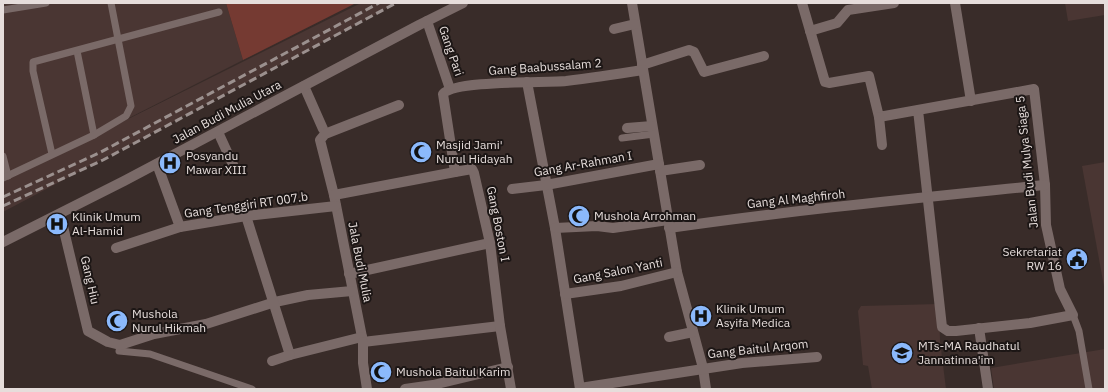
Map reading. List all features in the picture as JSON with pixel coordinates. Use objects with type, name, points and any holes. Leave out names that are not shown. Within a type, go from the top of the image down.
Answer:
[{"type":"street","name":"Jalan Budi Mulia Utara","points":[[3,242],[157,164],[463,3]]},
{"type":"street","points":[[632,3],[677,272],[703,368],[706,389]]},
{"type":"street","points":[[802,3],[825,82],[829,83],[869,76],[879,117],[882,145]]},
{"type":"street","points":[[810,31],[837,23],[848,10],[894,3]]},
{"type":"street","points":[[879,117],[971,101],[955,3]]},
{"type":"street","name":"Gang Pari","points":[[427,21],[450,89]]},
{"type":"street","points":[[614,29],[635,24]]},
{"type":"street","name":"Gang Baabussalam 2","points":[[450,89],[473,85],[565,81],[643,68],[690,50],[694,52],[704,72],[764,56]]},
{"type":"street","points":[[527,82],[555,228],[580,388]]},
{"type":"street","points":[[304,86],[323,129]]},
{"type":"street","points":[[334,195],[455,172],[442,94],[450,89]]},
{"type":"street","name":"Jalan Budi Mulya Siaga 5","points":[[971,101],[1034,89],[1044,184],[1046,225],[1056,265],[1060,289],[1073,315]]},
{"type":"street","name":"Jala Budi Mulia","points":[[367,389],[363,363],[363,339],[352,291],[334,195],[320,140],[322,136],[399,105]]},
{"type":"street","points":[[918,110],[926,198],[942,327],[948,331],[1030,323],[1073,315]]},
{"type":"street","points":[[628,128],[653,130]]},
{"type":"street","points":[[218,132],[235,169]]},
{"type":"street","points":[[157,164],[180,227]]},
{"type":"street","name":"Gang Ar-Rahman I","points":[[512,189],[659,168],[700,165]]},
{"type":"street","name":"Gang Boston I","points":[[455,172],[472,169],[474,173],[490,243],[500,326],[511,389]]},
{"type":"street","name":"Gang Al Maghfiroh","points":[[555,228],[597,226],[613,228],[766,214],[806,212],[1044,184]]},
{"type":"street","name":"Gang Tenggiri RT 007.b","points":[[116,248],[180,227],[246,216],[336,206]]},
{"type":"street","name":"Gang Hiu","points":[[60,214],[88,331],[108,342],[120,345],[154,334],[206,324],[274,302]]},
{"type":"street","points":[[246,216],[290,355]]},
{"type":"street","points":[[349,274],[490,243]]},
{"type":"street","name":"Gang Salon Yanti","points":[[565,294],[621,286],[677,272]]},
{"type":"street","points":[[274,302],[308,295],[352,291]]},
{"type":"street","points":[[272,361],[290,355],[363,339],[500,326]]},
{"type":"street","points":[[980,328],[988,389]]},
{"type":"street","points":[[669,337],[693,332]]},
{"type":"street","name":"Gang Baitul Arqom","points":[[580,388],[637,384],[703,368],[766,360],[817,357]]},
{"type":"street","points":[[405,389],[433,385],[508,367]]},
{"type":"lane","points":[[3,10],[42,3]]},
{"type":"lane","points":[[3,156],[5,177],[94,135],[126,116],[131,106],[111,3]]},
{"type":"lane","points":[[52,154],[33,71],[33,62],[219,12]]},
{"type":"lane","points":[[77,51],[94,135]]},
{"type":"lane","points":[[622,138],[653,130]]},
{"type":"lane","points":[[1073,315],[1079,331],[1089,389]]},
{"type":"lane","points":[[119,351],[150,354],[252,389]]},
{"type":"shaded area","points":[[3,3],[226,3],[243,60],[64,151],[361,3],[397,3],[3,212]]},
{"type":"shaded area","points":[[226,3],[356,3],[243,60]]},
{"type":"shaded area","points":[[1065,3],[1105,3],[1105,15],[1068,21]]},
{"type":"shaded area","points":[[1105,162],[1105,292],[1082,166]]},
{"type":"shaded area","name":"MTs-MA Raudhatul Jannatinna'im","points":[[939,304],[940,341],[946,389],[872,389],[868,366],[863,365],[858,311],[861,306]]},
{"type":"shaded area","points":[[1105,349],[1105,389],[994,389],[991,368]]},
{"type":"railway","points":[[3,197],[99,153],[379,3]]},
{"type":"railway","points":[[3,206],[103,160],[396,3]]},
{"type":"place","name":"Masjid Jami' Nurul Hidayah","points":[[421,152]]},
{"type":"place","name":"Posyandu Mawar XIII","points":[[170,163]]},
{"type":"place","name":"Mushola Arrohman","points":[[579,216]]},
{"type":"place","name":"Klinik Umum Al-Hamid","points":[[57,224]]},
{"type":"place","name":"Sekretariat RW 16","points":[[1077,259]]},
{"type":"place","name":"Klinik Umum Asyifa Medica","points":[[701,316]]},
{"type":"place","name":"Mushola Nurul Hikmah","points":[[117,321]]},
{"type":"place","name":"MTs-MA Raudhatul Jannatinna'im","points":[[902,353]]},
{"type":"place","name":"Mushola Baitul Karim","points":[[381,372]]}]
